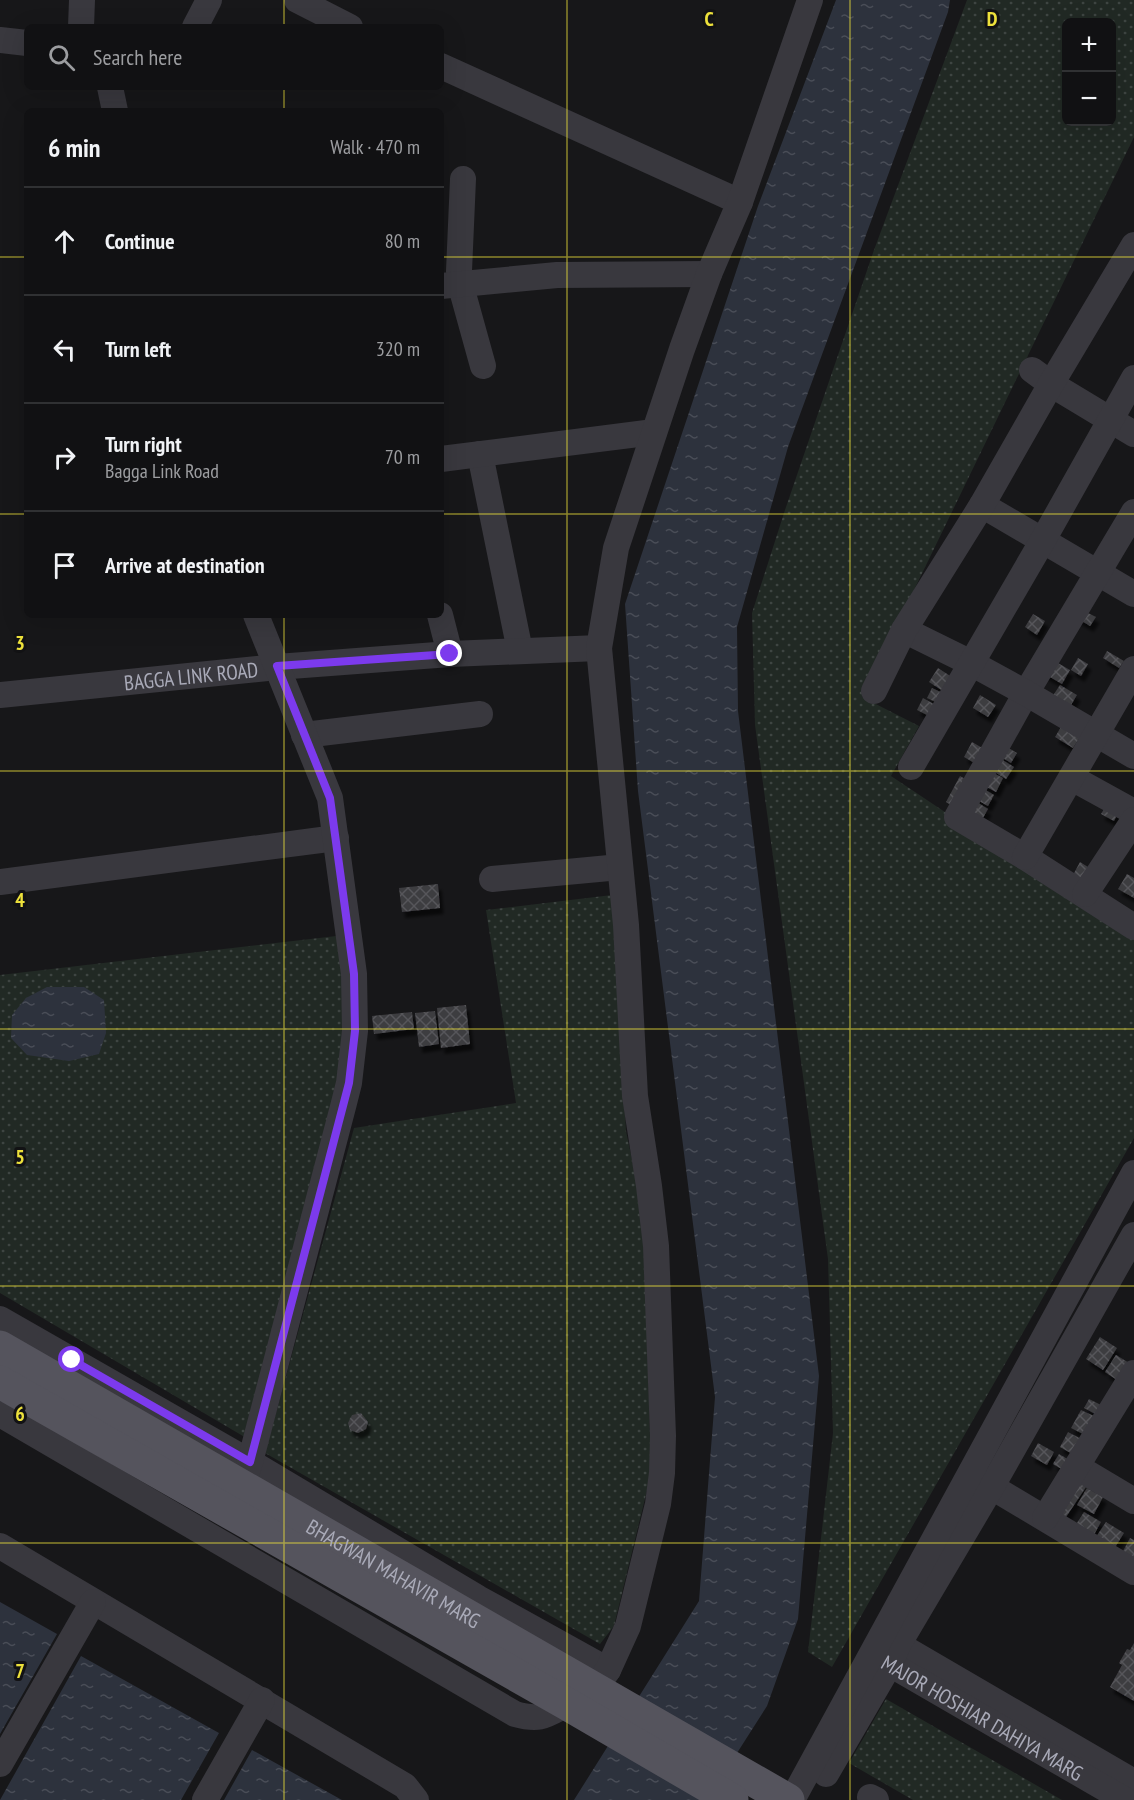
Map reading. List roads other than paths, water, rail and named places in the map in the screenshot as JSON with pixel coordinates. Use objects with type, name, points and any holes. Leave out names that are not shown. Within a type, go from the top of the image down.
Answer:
[{"type":"main road","name":"BHAGWAN MAHAVIR MARG","points":[[0,1347],[768,1796]]},
{"type":"main road","name":"BHAGWAN MAHAVIR MARG","points":[[0,1382],[240,1487]]},
{"type":"street","points":[[81,24],[82,0]]},
{"type":"street","points":[[197,24],[209,0]]},
{"type":"street","points":[[297,0],[344,24]]},
{"type":"street","points":[[0,1414],[515,1714],[533,1719],[597,1698],[628,1626],[658,1503],[663,1436],[656,1246],[636,1096],[626,925],[599,648],[616,548],[682,349],[709,274],[740,202],[810,0]]},
{"type":"street","points":[[0,40],[24,44]]},
{"type":"street","points":[[444,67],[740,202]]},
{"type":"street","points":[[111,90],[114,108]]},
{"type":"street","points":[[451,285],[459,271],[463,179]]},
{"type":"street","points":[[874,691],[904,630],[982,505],[1042,377],[1134,245]]},
{"type":"street","points":[[451,285],[557,275],[709,274]]},
{"type":"street","points":[[451,285],[483,366]]},
{"type":"street","points":[[1042,377],[1134,434]]},
{"type":"street","points":[[911,767],[1134,378]]},
{"type":"street","points":[[444,459],[654,432]]},
{"type":"street","points":[[480,454],[520,651]]},
{"type":"street","points":[[982,505],[1134,594]]},
{"type":"street","points":[[1134,512],[1026,693],[957,817],[1025,857],[1134,927]]},
{"type":"street","points":[[240,1487],[349,1083],[355,1031],[354,974],[328,792],[257,618]]},
{"type":"street","points":[[441,618],[450,654]]},
{"type":"street","points":[[904,630],[1026,693],[1134,756]]},
{"type":"street","name":"BAGGA LINK ROAD","points":[[0,694],[277,666],[450,654],[599,648]]},
{"type":"street","points":[[1025,857],[1134,669]]},
{"type":"street","points":[[304,735],[480,714]]},
{"type":"street","points":[[1072,778],[1134,812]]},
{"type":"street","points":[[1084,894],[1134,820]]},
{"type":"street","points":[[0,882],[336,838]]},
{"type":"street","points":[[492,879],[620,867]]},
{"type":"street","points":[[812,1800],[886,1649],[981,1480],[1127,1199],[1134,1173]]},
{"type":"street","points":[[981,1480],[1134,1235]]},
{"type":"street","points":[[0,1319],[240,1487],[478,1598],[597,1698]]},
{"type":"street","points":[[1045,1518],[1134,1373]]},
{"type":"street","points":[[1077,1467],[1134,1501]]},
{"type":"street","points":[[981,1480],[1134,1572]]},
{"type":"street","points":[[0,1546],[405,1786],[416,1800]]},
{"type":"street","points":[[0,1764],[93,1602]]},
{"type":"street","points":[[768,1796],[886,1649]]},
{"type":"street","name":"MAJOR HOSHIAR DAHIYA MARG","points":[[886,1649],[1134,1782]]},
{"type":"street","name":"MAJOR HOSHIAR DAHIYA MARG","points":[[886,1649],[1125,1800]]},
{"type":"street","points":[[205,1800],[262,1700]]},
{"type":"water","points":[[836,0],[950,0],[948,12],[788,447],[737,627],[738,711],[819,1376],[798,1619],[767,1706],[707,1800],[574,1800],[699,1601],[715,1397],[638,791],[625,604],[758,206]]},
{"type":"water","points":[[47,987],[84,987],[104,1000],[106,1033],[99,1054],[69,1061],[27,1055],[11,1038],[12,1015],[26,998]]},
{"type":"water","points":[[0,1602],[57,1634],[0,1734]]},
{"type":"water","points":[[81,1656],[219,1733],[181,1800],[0,1800]]},
{"type":"water","points":[[252,1750],[342,1800],[224,1800]]}]
